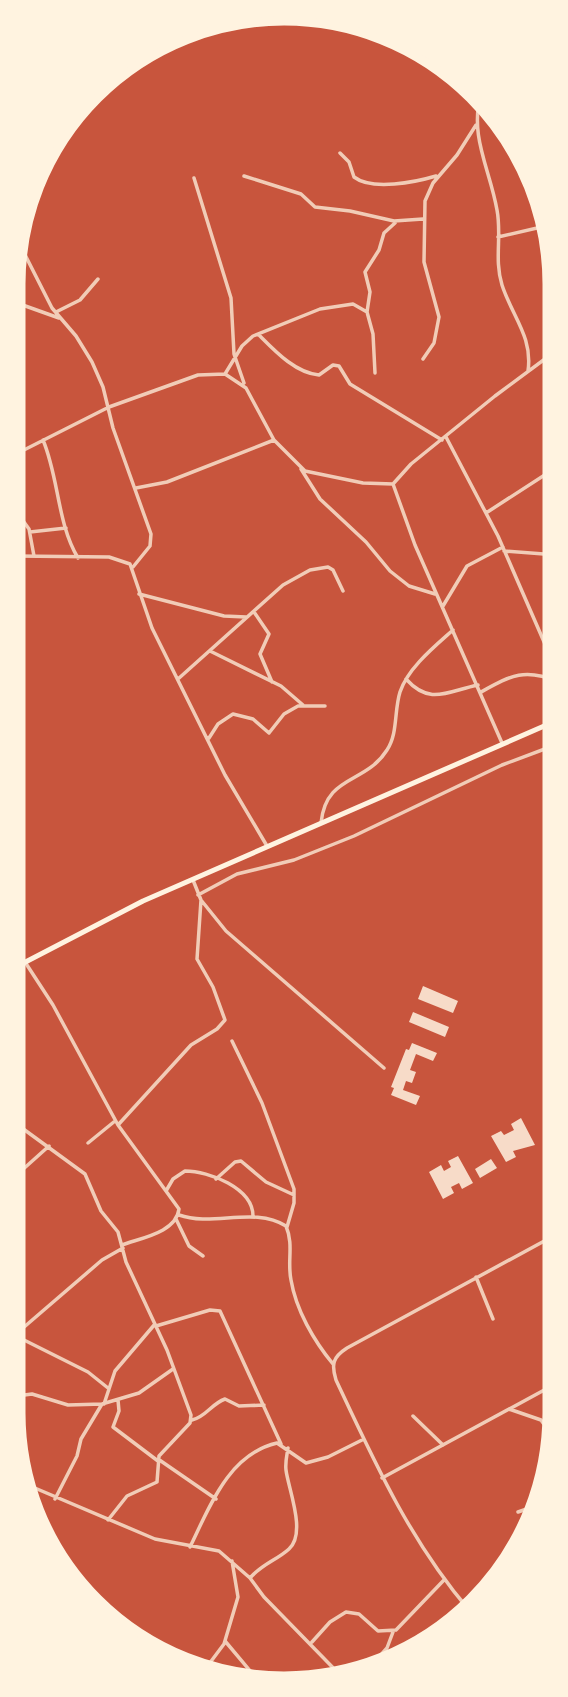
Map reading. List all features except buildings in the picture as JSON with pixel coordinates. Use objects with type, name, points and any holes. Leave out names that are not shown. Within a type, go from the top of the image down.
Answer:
[{"type":"highway","points":[[21,964],[193,878],[547,725]]},
{"type":"street","points":[[479,108],[476,125],[497,209],[496,263],[530,349],[528,371]]},
{"type":"street","points":[[423,359],[434,343],[439,317],[424,262],[423,219],[428,192],[476,125]]},
{"type":"street","points":[[340,153],[349,162],[354,177],[364,182],[412,181],[439,175]]},
{"type":"street","points":[[244,176],[300,194],[315,207],[350,211],[396,222],[423,219]]},
{"type":"street","points":[[194,178],[231,298],[235,361],[274,440],[300,467],[320,499],[366,542],[390,572],[409,586],[437,594]]},
{"type":"street","points":[[375,373],[373,334],[367,312],[370,292],[365,272],[379,250],[384,233],[396,222]]},
{"type":"street","points":[[498,237],[541,227]]},
{"type":"street","points":[[23,250],[56,312],[92,362],[109,407],[113,428],[152,540],[133,568]]},
{"type":"street","points":[[56,312],[80,300],[98,279]]},
{"type":"street","points":[[21,304],[61,319]]},
{"type":"street","points":[[225,374],[243,346],[258,334],[320,309],[353,304],[367,312]]},
{"type":"street","points":[[258,334],[273,349],[306,372],[319,375],[333,365],[339,366],[350,384],[444,438],[486,513],[547,649]]},
{"type":"street","points":[[300,467],[318,475],[363,483],[393,484],[411,464],[547,358]]},
{"type":"street","points":[[21,451],[109,407],[198,375],[225,374],[246,388]]},
{"type":"street","points":[[43,440],[56,478],[66,528],[78,558]]},
{"type":"street","points":[[136,488],[167,482],[274,440]]},
{"type":"street","points":[[486,513],[547,473]]},
{"type":"street","points":[[393,484],[398,503],[503,745]]},
{"type":"street","points":[[21,519],[29,532],[34,556]]},
{"type":"street","points":[[29,532],[66,528]]},
{"type":"street","points":[[443,606],[467,566],[503,549],[547,554]]},
{"type":"street","points":[[21,556],[119,558],[131,564],[139,594],[178,679],[225,775],[267,846]]},
{"type":"street","points":[[178,679],[283,585],[322,566],[333,570],[342,591]]},
{"type":"street","points":[[139,594],[224,616],[248,617]]},
{"type":"street","points":[[254,612],[269,634],[260,654],[272,682]]},
{"type":"street","points":[[321,823],[322,809],[330,793],[373,765],[388,750],[406,679],[453,629]]},
{"type":"street","points":[[210,651],[288,690],[303,705]]},
{"type":"street","points":[[481,692],[519,674],[530,673],[547,678]]},
{"type":"street","points":[[406,679],[419,691],[431,696],[478,685]]},
{"type":"street","points":[[209,738],[218,724],[233,714],[253,719],[269,733],[284,714],[303,705],[325,706]]},
{"type":"street","points":[[200,898],[237,874],[294,860],[355,836],[502,765],[547,748]]},
{"type":"street","points":[[193,878],[200,898],[226,931],[384,1068]]},
{"type":"street","points":[[88,1143],[117,1123],[191,1045],[217,1030],[225,1020],[213,987],[197,959],[200,898]]},
{"type":"street","points":[[24,962],[53,1005],[117,1123],[177,1205],[177,1217],[189,1245],[203,1256]]},
{"type":"street","points":[[232,1041],[273,1129],[295,1196],[287,1229]]},
{"type":"street","points":[[21,1127],[85,1174],[101,1211],[118,1232],[130,1272],[156,1325],[191,1420]]},
{"type":"street","points":[[21,1170],[49,1146]]},
{"type":"street","points":[[216,1178],[235,1162],[241,1161],[266,1182],[295,1196]]},
{"type":"street","points":[[166,1191],[173,1179],[185,1171],[216,1178],[247,1199],[253,1217]]},
{"type":"street","points":[[21,1332],[102,1260],[122,1246],[164,1229],[177,1217],[201,1220],[253,1217],[275,1219],[287,1229],[291,1238],[291,1279],[297,1299],[320,1348],[333,1364],[336,1380],[382,1478],[425,1554],[464,1604]]},
{"type":"street","points":[[333,1364],[337,1355],[347,1348],[547,1239]]},
{"type":"street","points":[[476,1277],[493,1319]]},
{"type":"street","points":[[55,1499],[81,1439],[103,1404],[115,1370],[156,1325],[210,1310],[220,1311],[281,1444],[297,1459],[306,1463],[328,1457],[364,1439]]},
{"type":"street","points":[[21,1338],[88,1372],[108,1388]]},
{"type":"street","points":[[21,1395],[32,1394],[68,1405],[103,1404],[139,1393],[173,1369]]},
{"type":"street","points":[[382,1478],[547,1388]]},
{"type":"street","points":[[108,1520],[127,1496],[157,1482],[158,1460],[191,1420],[201,1418],[212,1405],[225,1398],[239,1406],[264,1405]]},
{"type":"street","points":[[118,1400],[119,1411],[113,1427],[216,1499]]},
{"type":"street","points":[[509,1409],[541,1420],[546,1427]]},
{"type":"street","points":[[414,1416],[443,1445]]},
{"type":"street","points":[[190,1546],[236,1463],[257,1449],[281,1444]]},
{"type":"street","points":[[250,1578],[264,1563],[289,1550],[294,1542],[296,1523],[286,1469],[288,1448]]},
{"type":"street","points":[[32,1487],[155,1539],[219,1551],[232,1559],[264,1597],[337,1671]]},
{"type":"street","points":[[518,1512],[529,1508]]},
{"type":"street","points":[[208,1665],[225,1640],[238,1597],[232,1559]]},
{"type":"street","points":[[377,1659],[387,1648],[393,1630],[444,1580]]},
{"type":"street","points":[[312,1643],[330,1622],[346,1612],[359,1614],[378,1631],[393,1630]]},
{"type":"street","points":[[225,1640],[253,1674]]}]
